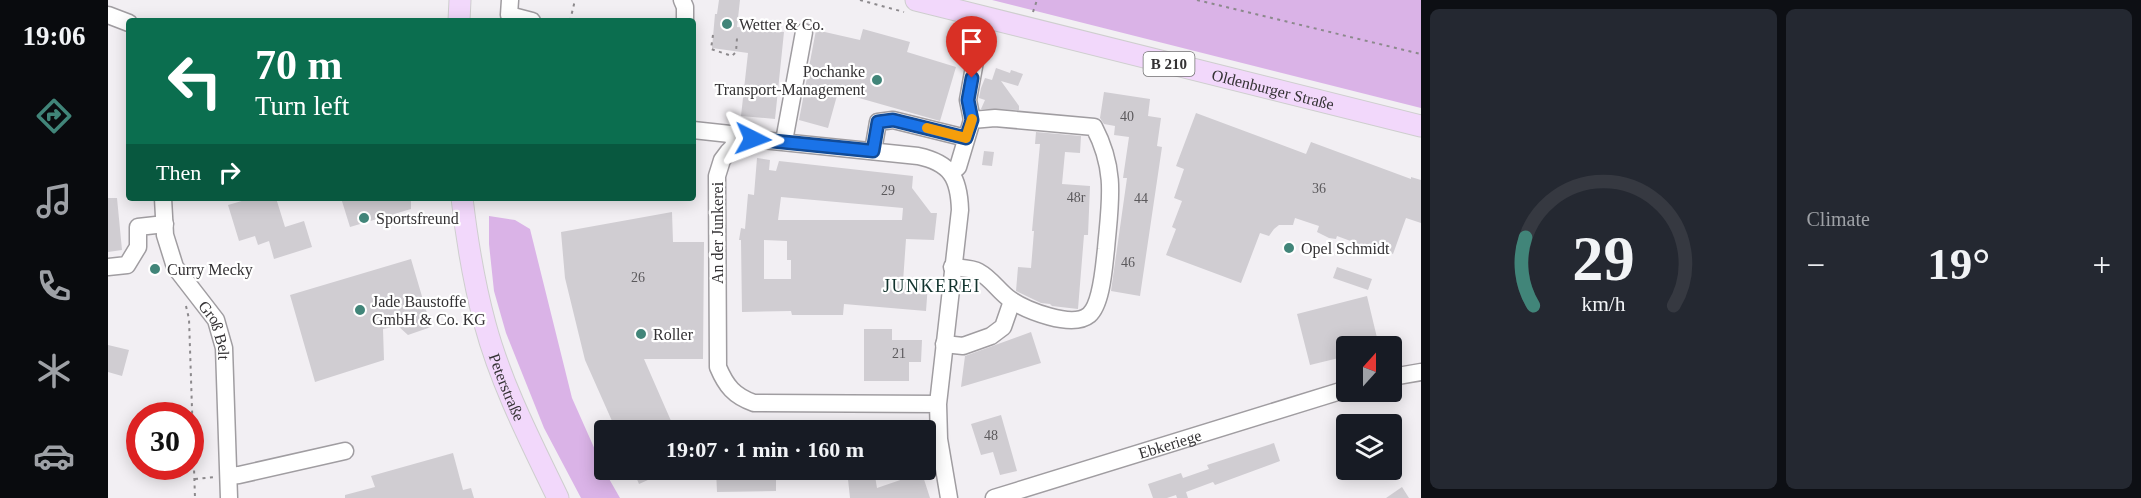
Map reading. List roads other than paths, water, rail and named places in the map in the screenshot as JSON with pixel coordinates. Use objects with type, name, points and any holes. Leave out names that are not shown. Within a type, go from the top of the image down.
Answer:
[{"type":"main road","points":[[459,18],[460,0]]},
{"type":"main road","name":"Oldenburger Straße","points":[[916,0],[1421,126]]},
{"type":"main road","name":"Peterstraße","points":[[462,201],[468,250],[486,326],[508,389],[558,498]]},
{"type":"street","points":[[510,0],[509,15],[520,18]]},
{"type":"street","points":[[676,18],[675,11],[680,0]]},
{"type":"street","points":[[680,0],[685,7],[685,18]]},
{"type":"street","points":[[108,15],[126,22]]},
{"type":"street","points":[[951,173],[958,167],[972,120],[968,100],[978,48],[979,17]]},
{"type":"street","points":[[784,141],[804,32]]},
{"type":"street","points":[[952,267],[979,272],[1012,301],[1048,316],[1077,319],[1089,315],[1097,301],[1104,269],[1112,186],[1110,167],[1094,127],[996,118],[972,120]]},
{"type":"street","points":[[873,151],[878,122],[893,120],[966,138]]},
{"type":"street","points":[[696,130],[730,134],[736,144],[753,139],[784,141],[934,159],[951,173],[960,192],[960,210],[938,404],[939,439],[949,498]]},
{"type":"street","name":"An der Junkerei","points":[[736,144],[722,160],[717,177],[718,367],[729,390],[754,403],[938,404]]},
{"type":"street","name":"Groß Belt","points":[[163,201],[168,251],[175,267],[216,320],[222,336],[229,498]]},
{"type":"street","points":[[108,267],[127,265],[138,247],[138,226],[165,224]]},
{"type":"street","points":[[944,344],[963,346],[991,336],[1003,327],[1012,301]]},
{"type":"street","points":[[1402,375],[1421,372]]},
{"type":"street","name":"Ebkeriege","points":[[994,498],[1336,392]]},
{"type":"street","points":[[229,476],[345,451]]},
{"type":"place","name":"Wetter & Co.","points":[[727,24]]},
{"type":"place","name":"Pochanke Transport-Management","points":[[877,80]]},
{"type":"place","name":"Sportsfreund","points":[[364,218]]},
{"type":"place","name":"Opel Schmidt","points":[[1289,248]]},
{"type":"place","name":"Curry Mecky","points":[[155,269]]},
{"type":"place","name":"Jade Baustoffe GmbH & Co. KG","points":[[360,310]]},
{"type":"place","name":"Roller","points":[[641,334]]},
{"type":"district","name":"JUNKEREI","points":[[932,286]]}]
